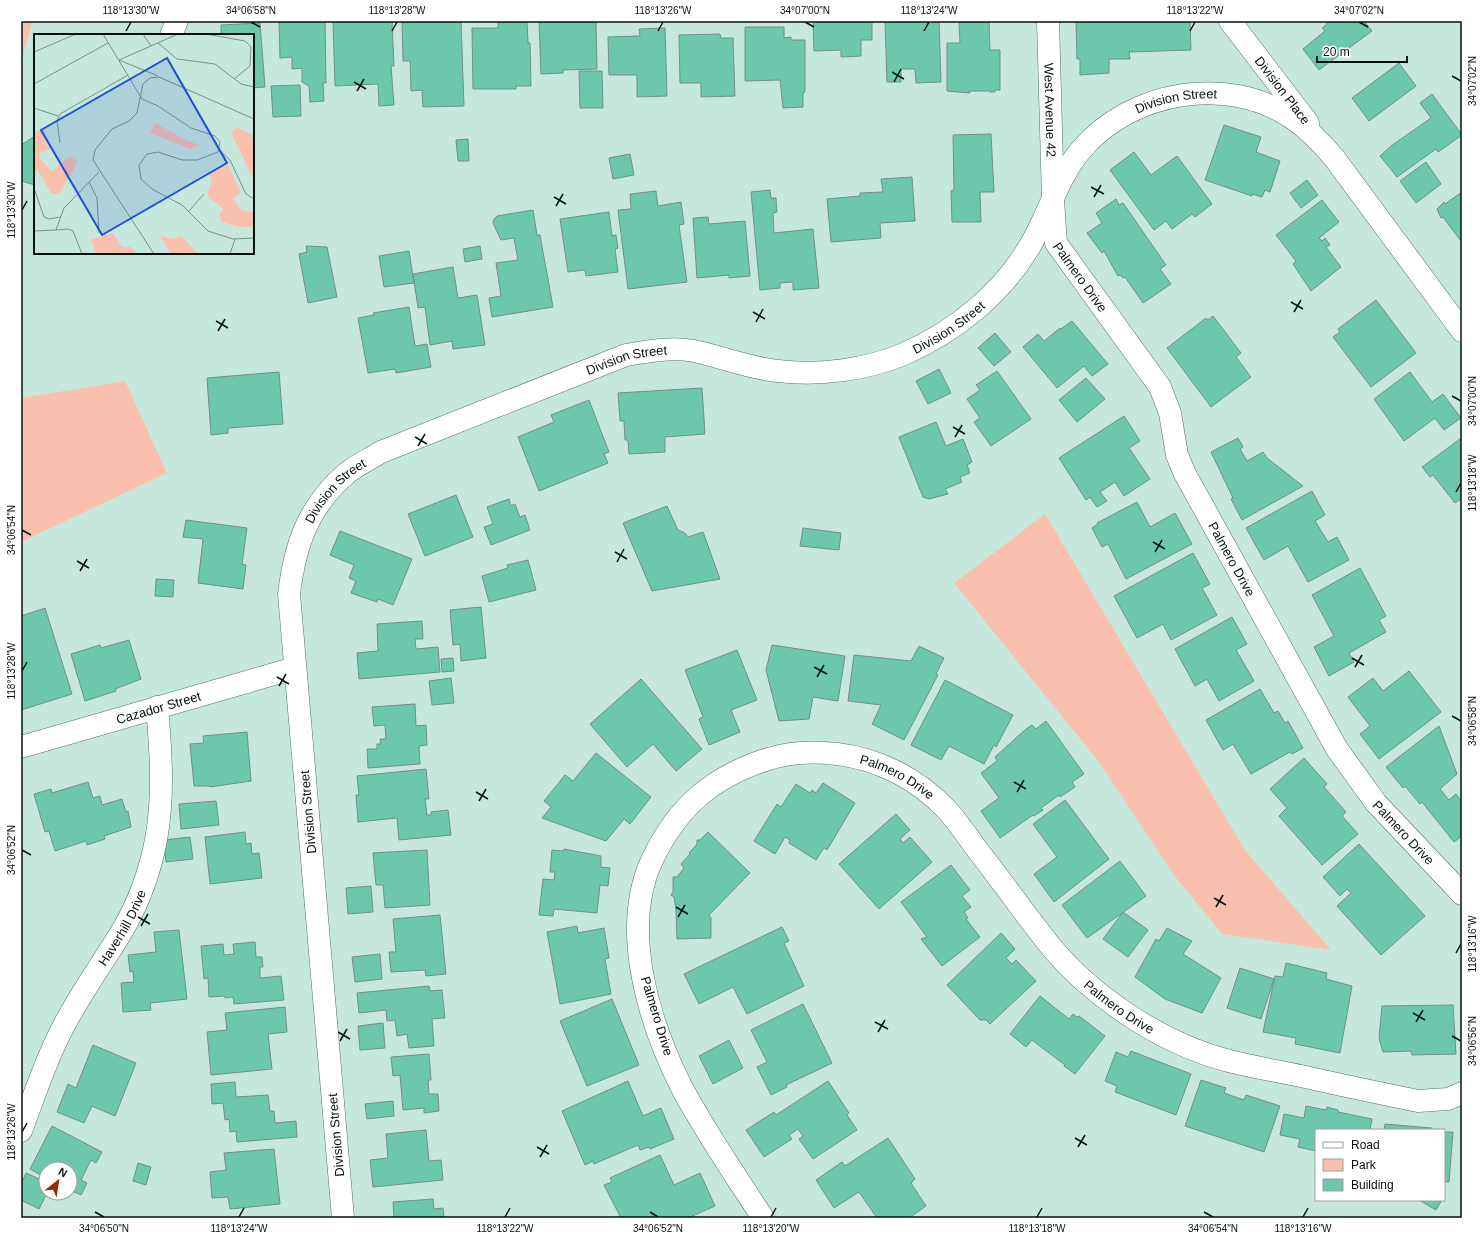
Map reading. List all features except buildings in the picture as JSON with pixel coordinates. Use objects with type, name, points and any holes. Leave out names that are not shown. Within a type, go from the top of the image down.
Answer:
[{"type":"street","points":[[171,34],[177,21]]},
{"type":"street","name":"West Avenue 42","points":[[1048,21],[1052,200]]},
{"type":"street","name":"Division Place","points":[[1230,21],[1335,159]]},
{"type":"street","name":"Division Street","points":[[343,1218],[289,594],[293,563],[303,531],[322,500],[347,473],[381,452],[626,354],[661,349],[693,351],[732,362],[777,371],[822,372],[863,366],[902,354],[939,336],[977,310],[1007,278],[1031,244],[1065,172],[1082,149],[1108,124],[1135,109],[1167,97],[1201,93],[1232,95],[1259,102],[1290,117],[1317,138],[1335,159],[1462,331]]},
{"type":"street","name":"Palmero Drive","points":[[1052,200],[1056,244],[1160,387],[1170,413],[1177,455],[1185,474],[1337,748],[1376,803],[1462,894]]},
{"type":"street","name":"Cazador Street","points":[[21,747],[295,668]]},
{"type":"street","name":"Haverhill Drive","points":[[21,1130],[59,1035],[86,985],[122,930],[143,887],[156,842],[162,800],[162,760],[157,707]]},
{"type":"street","name":"Palmero Drive","points":[[763,1218],[707,1131],[682,1087],[663,1044],[646,991],[638,943],[639,905],[648,869],[664,836],[685,809],[708,788],[740,768],[778,755],[818,752],[858,757],[896,771],[925,789],[948,811],[1054,950],[1091,986],[1127,1014],[1171,1039],[1226,1060],[1418,1101],[1448,1099],[1462,1093]]},
{"type":"green space","points":[[21,21],[33,21],[21,60]]},
{"type":"green space","points":[[125,381],[167,473],[21,542],[21,398]]},
{"type":"green space","points":[[1045,514],[1245,850],[1331,950],[1222,934],[1174,875],[1099,762],[954,583]]}]
